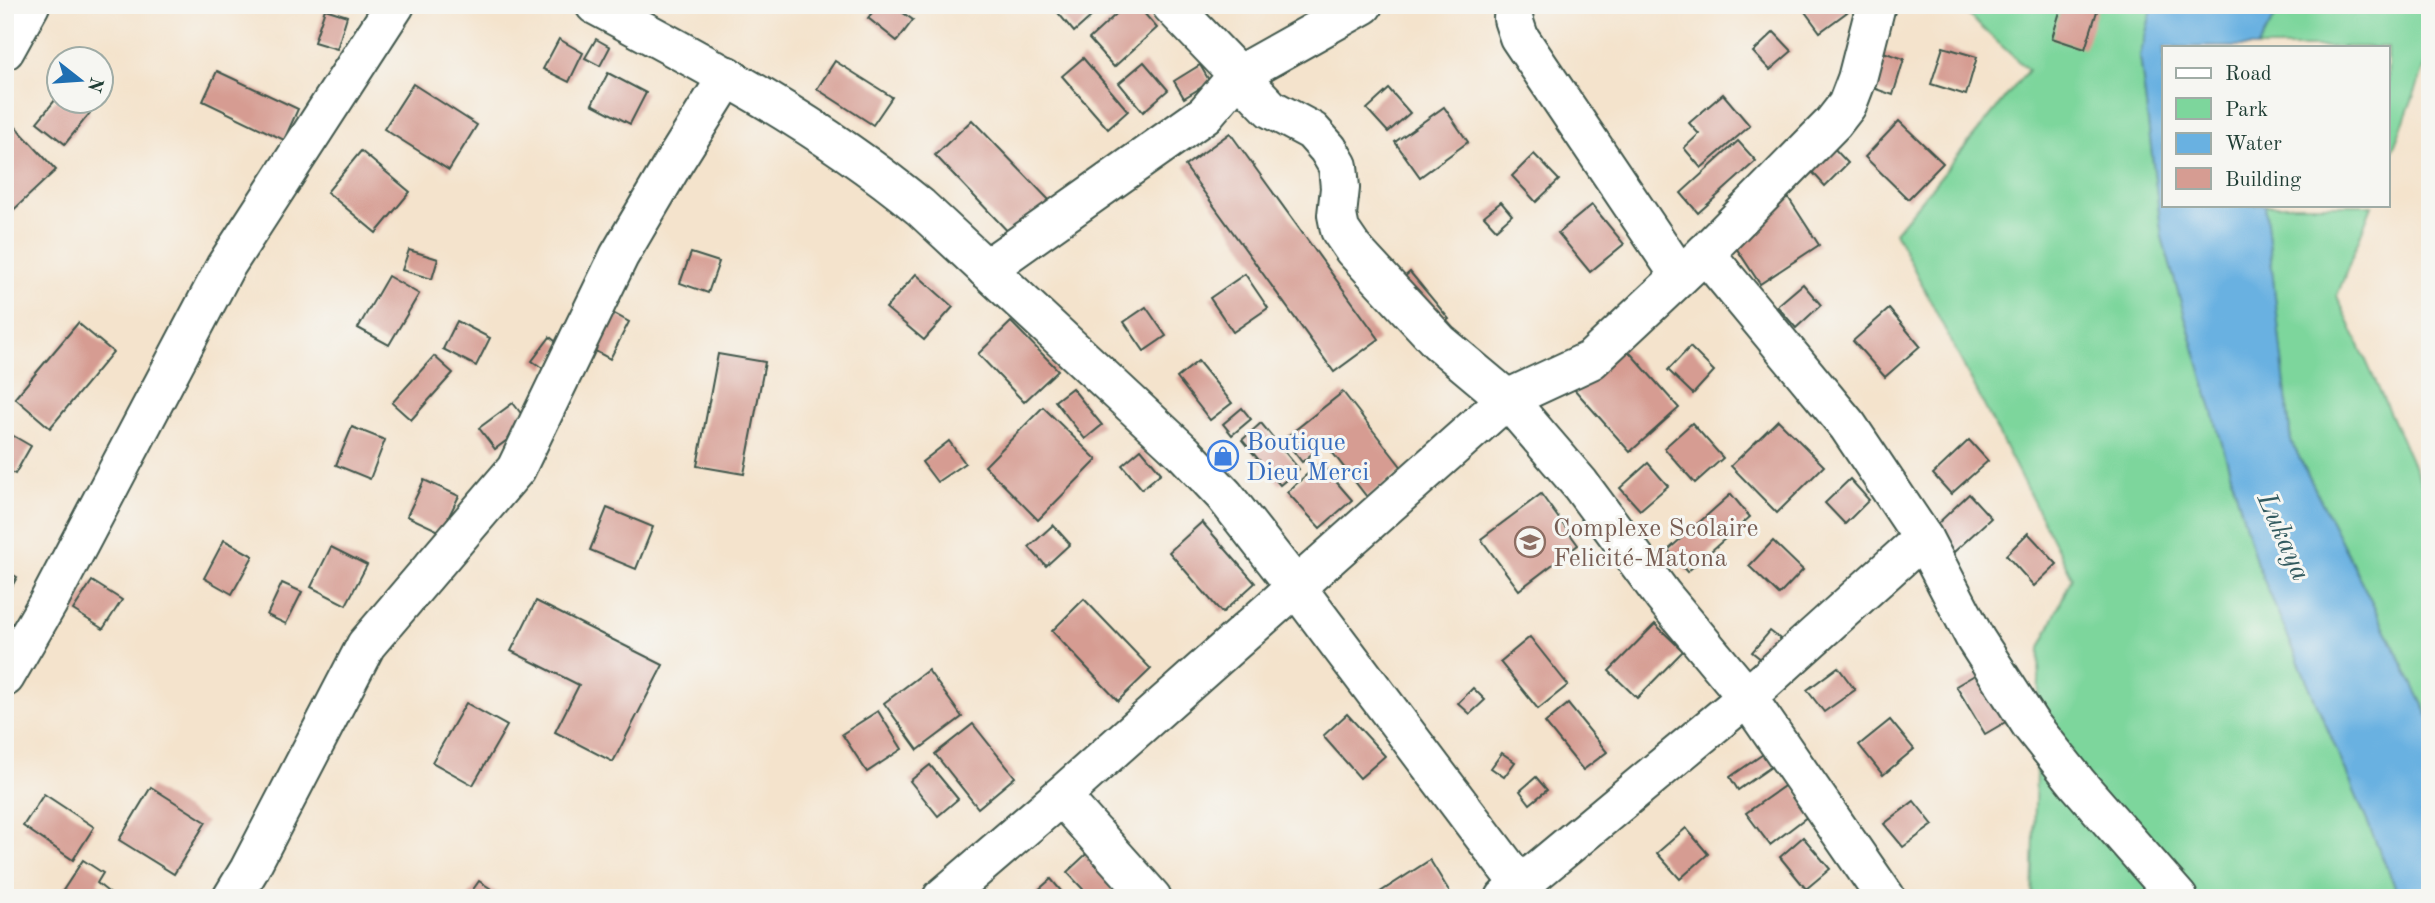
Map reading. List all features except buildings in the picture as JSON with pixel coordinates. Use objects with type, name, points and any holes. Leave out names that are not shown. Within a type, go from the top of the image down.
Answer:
[{"type":"street","points":[[5,50],[30,5]]},
{"type":"street","points":[[5,677],[48,603],[225,267],[395,5]]},
{"type":"street","points":[[595,5],[728,76],[876,171],[920,208],[1184,453],[1224,495],[1296,587],[1518,894],[1746,697],[1923,538]]},
{"type":"street","points":[[1171,5],[1271,109],[1312,131],[1328,149],[1338,166],[1340,188],[1337,215],[1340,230],[1353,249],[1439,342],[1507,399],[1580,484],[1663,596],[1746,697],[1886,898]]},
{"type":"street","points":[[986,269],[1205,114],[1238,75],[1363,5]]},
{"type":"street","points":[[1514,5],[1513,19],[1519,37],[1693,265],[1848,426],[1923,538],[1976,640],[2031,726],[2178,898]]},
{"type":"street","points":[[942,898],[1061,796],[1507,399],[1591,360],[1693,265],[1833,123],[1847,105],[1876,5]]},
{"type":"street","points":[[232,898],[366,645],[516,469],[619,257],[673,163],[728,76]]},
{"type":"street","points":[[1061,796],[1152,898]]},
{"type":"green space","points":[[1957,5],[2153,5],[2140,56],[2162,237],[2257,564],[2400,898],[2032,898],[2040,648],[2072,577],[1895,232],[2028,70]]},
{"type":"green space","points":[[2282,5],[2430,5],[2430,53],[2390,158],[2390,46],[2258,46]]},
{"type":"green space","points":[[2265,206],[2372,206],[2337,296],[2430,503],[2430,719],[2291,441]]},
{"type":"water","name":"Lukaya","points":[[2153,5],[2282,5],[2258,46],[2162,46],[2162,206],[2265,206],[2291,441],[2430,719],[2430,898],[2400,898],[2257,564],[2162,237],[2140,56]]},
{"type":"place","name":"Boutique Dieu Merci","points":[[1223,456]]},
{"type":"place","name":"Complexe Scolaire Felicité-Matona","points":[[1530,542]]}]
